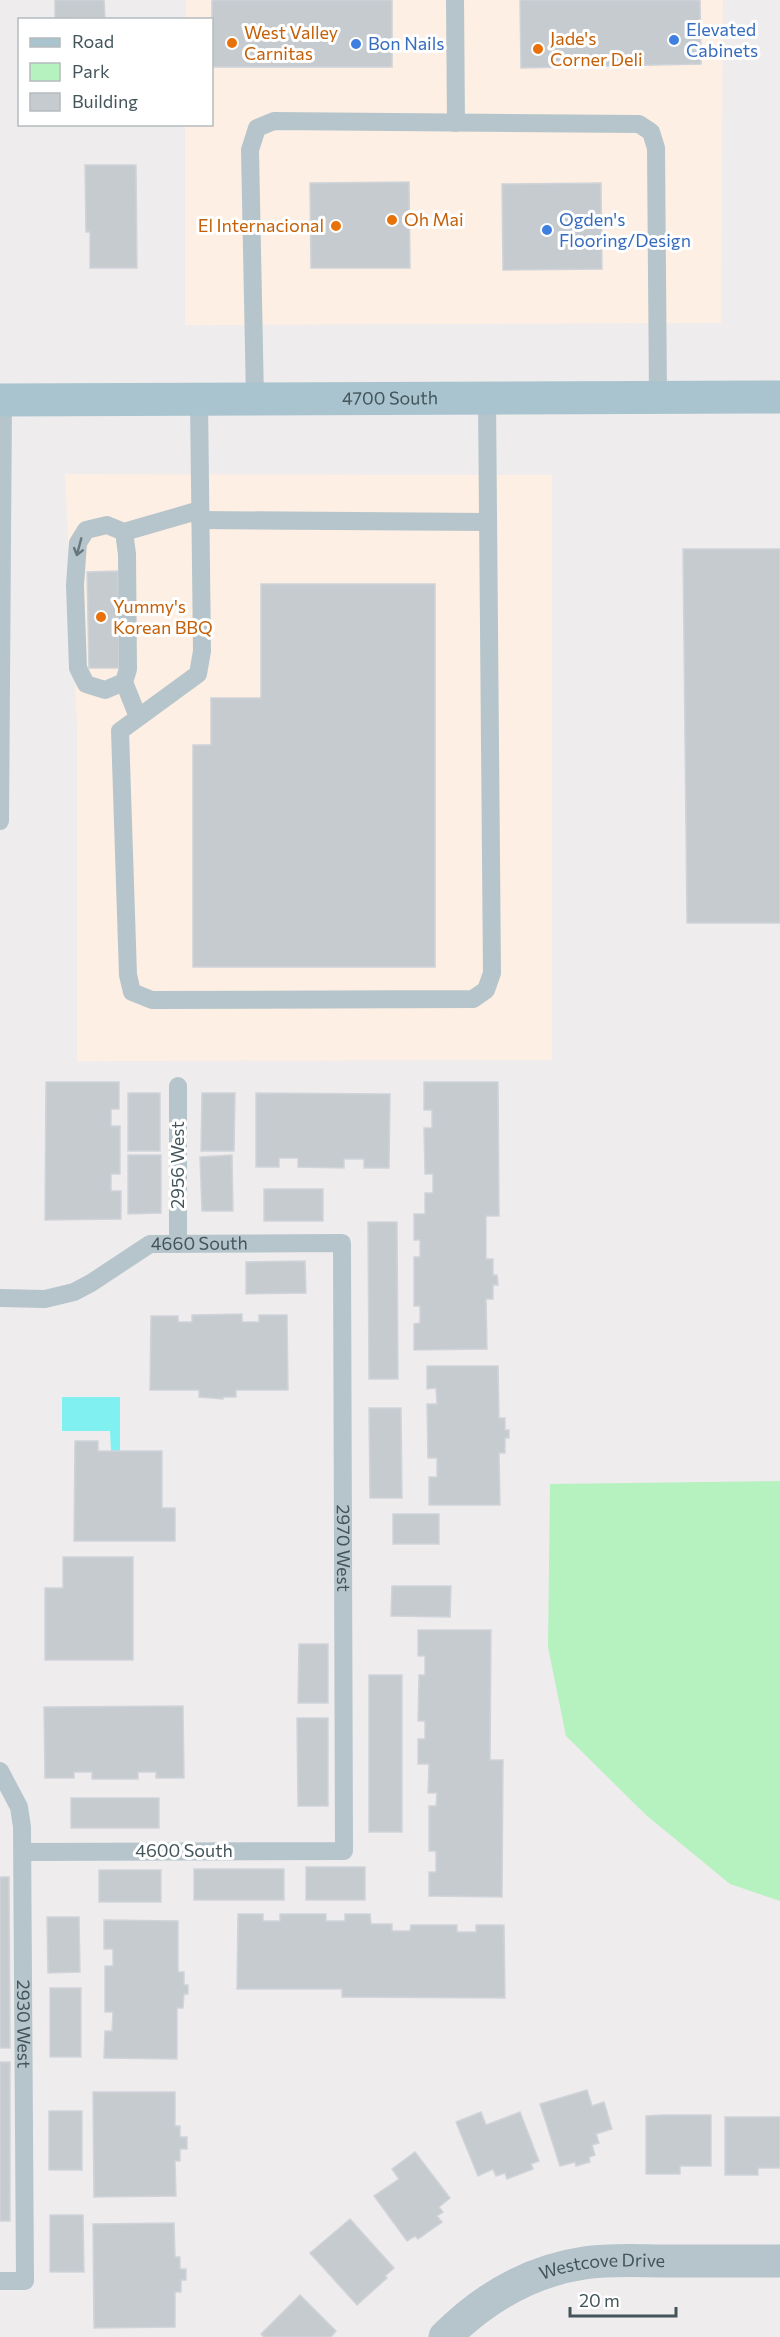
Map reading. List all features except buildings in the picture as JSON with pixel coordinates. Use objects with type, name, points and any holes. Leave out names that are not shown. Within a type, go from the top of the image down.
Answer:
[{"type":"main road","name":"4700 South","points":[[1,400],[780,397]]},
{"type":"street","name":"Westcove Drive","points":[[445,2337],[479,2307],[504,2291],[530,2278],[556,2269],[584,2263],[612,2261],[780,2261]]},
{"type":"lane","points":[[455,0],[456,123]]},
{"type":"lane","points":[[255,399],[250,150],[257,128],[274,121],[639,124],[651,132],[656,148],[658,397]]},
{"type":"lane","points":[[199,399],[202,651],[198,674],[120,730],[128,975],[132,992],[152,1000],[473,999],[486,990],[492,973],[487,398]]},
{"type":"lane","points":[[0,821],[1,400]]},
{"type":"lane","points":[[124,682],[105,690],[86,684],[78,668],[75,585],[78,543],[87,530],[107,525],[124,532],[201,515],[488,522]]},
{"type":"lane","points":[[124,532],[128,554],[128,669],[124,682],[138,717]]},
{"type":"lane","name":"2956 West","points":[[178,1086],[178,1244]]},
{"type":"lane","name":"4660 South","points":[[0,1298],[45,1299],[74,1292],[150,1244],[342,1243]]},
{"type":"lane","name":"2970 West","points":[[342,1243],[344,1851]]},
{"type":"lane","name":"2930 West","points":[[0,1771],[19,1807],[23,1852],[25,2281],[0,2281]]},
{"type":"lane","name":"4600 South","points":[[23,1852],[344,1851]]},
{"type":"shaded area","points":[[186,0],[723,0],[721,323],[185,325],[185,126],[213,126],[213,18],[186,18]]},
{"type":"shaded area","points":[[65,474],[552,475],[552,1060],[77,1061],[77,724]]},
{"type":"green space","points":[[780,1481],[780,1901],[730,1884],[646,1815],[566,1736],[548,1647],[550,1484]]},
{"type":"water","points":[[62,1397],[120,1397],[120,1451],[111,1451],[110,1431],[62,1431]]},
{"type":"place","name":"Elevated Cabinets","points":[[674,40]]},
{"type":"place","name":"West Valley Carnitas","points":[[232,43]]},
{"type":"place","name":"Bon Nails","points":[[356,44]]},
{"type":"place","name":"Jade's Corner Deli","points":[[538,49]]},
{"type":"place","name":"Oh Mai","points":[[392,220]]},
{"type":"place","name":"El Internacional","points":[[336,226]]},
{"type":"place","name":"Ogden's Flooring/Design","points":[[547,230]]},
{"type":"place","name":"Yummy's Korean BBQ","points":[[101,617]]}]
